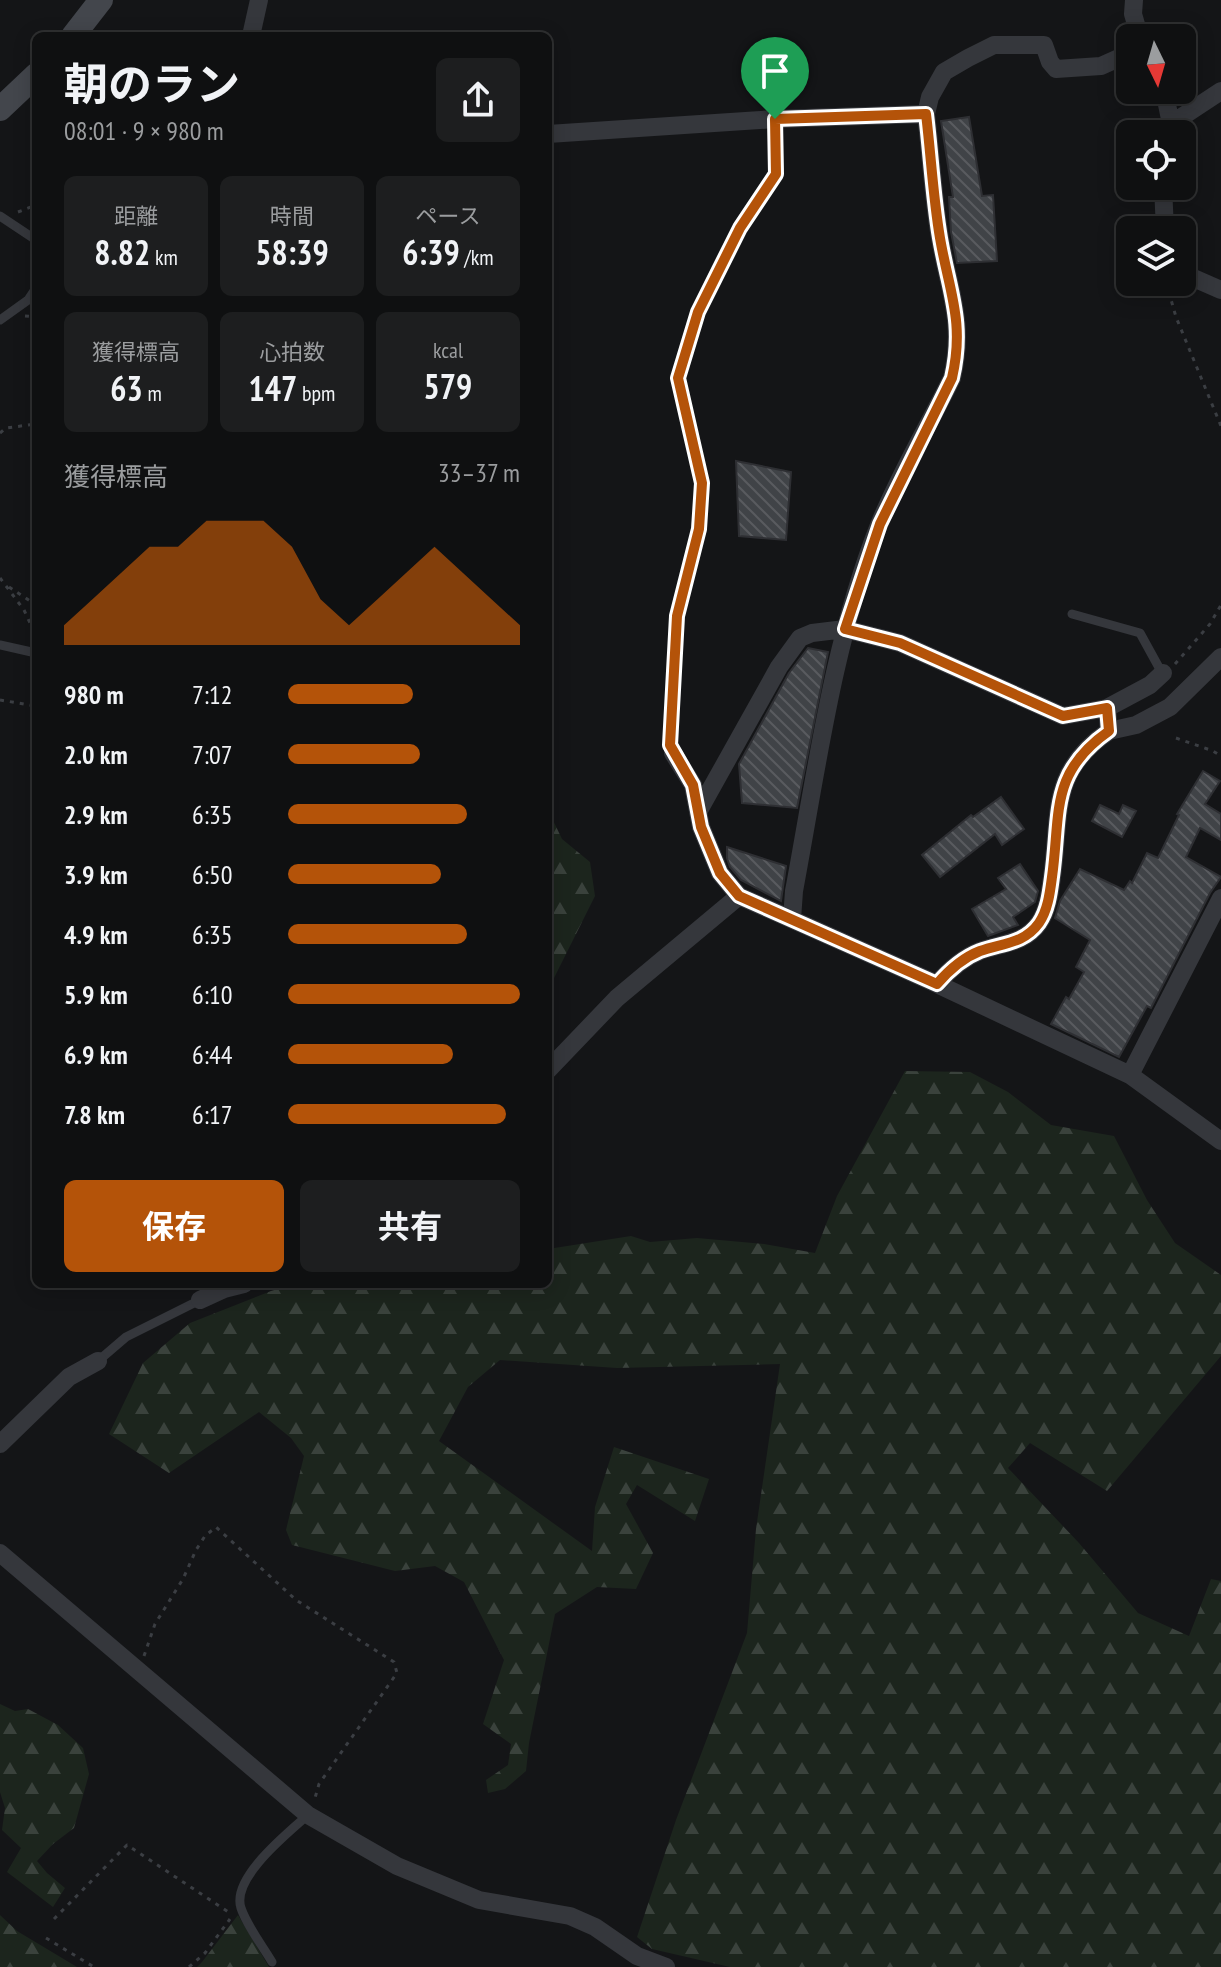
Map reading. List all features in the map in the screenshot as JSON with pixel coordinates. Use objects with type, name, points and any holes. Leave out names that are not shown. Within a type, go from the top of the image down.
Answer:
[{"type":"street","points":[[76,32],[101,0]]},
{"type":"street","points":[[252,32],[259,0]]},
{"type":"street","points":[[1134,0],[1136,24]]},
{"type":"street","points":[[792,919],[828,703],[845,629],[880,524],[952,378],[957,355],[956,303],[940,238],[926,114],[930,97],[944,72],[994,45],[1044,45],[1056,69],[1101,66],[1116,59]]},
{"type":"street","points":[[0,109],[32,79]]},
{"type":"street","points":[[1181,120],[1221,91]]},
{"type":"street","points":[[552,134],[775,119],[926,114]]},
{"type":"street","points":[[1196,279],[1221,290]]},
{"type":"street","points":[[698,812],[779,667],[800,638],[812,633],[845,629],[900,643],[1063,716],[1107,708],[1150,685],[1163,673]]},
{"type":"street","points":[[937,984],[950,969],[978,952],[1024,939],[1040,922],[1049,900],[1059,797],[1074,763],[1090,744],[1109,731],[1136,725],[1170,707],[1221,657]]},
{"type":"street","points":[[1107,708],[1109,731]]},
{"type":"street","points":[[673,753],[693,785],[701,827],[720,873],[739,896],[937,984],[1130,1075],[1221,1138]]},
{"type":"street","points":[[552,1066],[617,998],[739,896]]},
{"type":"street","points":[[1130,1075],[1221,898]]},
{"type":"street","points":[[200,1300],[228,1288]]},
{"type":"street","points":[[0,1444],[69,1377],[98,1361]]},
{"type":"street","points":[[0,1553],[308,1815],[397,1866],[479,1900],[570,1916],[595,1927],[637,1956],[666,1967]]},
{"type":"lane","points":[[673,753],[670,745],[677,616],[699,529],[702,483],[678,378],[698,312],[740,228],[776,174],[775,119]]},
{"type":"lane","points":[[3,218],[32,237]]},
{"type":"lane","points":[[0,320],[32,294]]},
{"type":"lane","points":[[1072,614],[1140,633],[1163,673]]},
{"type":"lane","points":[[0,645],[32,652]]},
{"type":"lane","points":[[98,1361],[126,1337],[200,1300]]},
{"type":"lane","points":[[272,1962],[240,1906],[241,1889],[254,1868],[308,1815]]},
{"type":"path","points":[[3,218],[32,206]]},
{"type":"path","points":[[1170,296],[1221,426]]},
{"type":"path","points":[[0,433],[6,428],[32,425]]},
{"type":"path","points":[[0,578],[24,610],[32,627]]},
{"type":"path","points":[[5,585],[32,602]]},
{"type":"path","points":[[1163,673],[1181,660],[1221,605]]},
{"type":"path","points":[[0,700],[32,705]]},
{"type":"path","points":[[1176,738],[1221,756]]},
{"type":"path","points":[[132,1665],[144,1656],[155,1624],[183,1579],[196,1550],[216,1527],[296,1600],[394,1662],[397,1673],[319,1784],[308,1815]]},
{"type":"path","points":[[54,1919],[127,1845],[232,1914]]},
{"type":"path","points":[[189,1967],[205,1953],[240,1899]]},
{"type":"path","points":[[46,1938],[94,1967]]},
{"type":"green space","points":[[552,818],[562,839],[590,862],[595,896],[552,982]]},
{"type":"green space","points":[[905,1071],[970,1072],[1008,1092],[1051,1125],[1114,1136],[1147,1200],[1175,1243],[1221,1275],[1221,1356],[1107,1491],[1030,1443],[1008,1468],[1079,1543],[1138,1613],[1189,1636],[1211,1579],[1221,1581],[1221,1967],[730,1967],[652,1949],[637,1937],[676,1820],[747,1633],[756,1529],[780,1364],[617,1368],[500,1360],[468,1387],[439,1441],[592,1551],[595,1507],[614,1447],[709,1479],[695,1521],[637,1485],[626,1504],[653,1553],[636,1589],[597,1587],[555,1614],[526,1771],[505,1789],[488,1793],[486,1780],[508,1765],[511,1744],[483,1724],[504,1660],[464,1582],[435,1566],[395,1571],[292,1545],[286,1530],[304,1456],[291,1438],[259,1412],[169,1473],[109,1434],[143,1363],[190,1323],[271,1291],[281,1288],[552,1288],[552,1248],[631,1236],[650,1242],[697,1238],[764,1244],[815,1253],[837,1196]]},
{"type":"green space","points":[[0,1704],[15,1711],[28,1709],[58,1725],[83,1748],[89,1774],[74,1828],[37,1861],[65,1888],[53,1907],[7,1872],[21,1848],[2,1830],[5,1808],[0,1792]]},
{"type":"green space","points":[[0,1915],[17,1931],[77,1967],[0,1967]]},
{"type":"green space","points":[[238,1915],[269,1967],[197,1967],[202,1962]]},
{"type":"building","points":[[969,117],[982,196],[993,195],[997,261],[957,263],[951,232],[949,197],[953,197],[941,121]]},
{"type":"building","points":[[736,461],[791,472],[786,540],[739,536]]},
{"type":"building","points":[[808,648],[828,652],[797,808],[742,803],[739,764],[789,673]]},
{"type":"building","points":[[1203,771],[1220,781],[1205,804],[1221,814],[1221,840],[1200,828],[1186,857],[1221,877],[1151,1008],[1147,1006],[1119,1057],[1051,1024],[1084,972],[1076,967],[1090,940],[1055,918],[1060,901],[1080,869],[1124,890],[1130,881],[1132,883],[1147,853],[1158,858],[1177,814]]},
{"type":"building","points":[[1001,797],[1024,829],[1002,845],[995,834],[940,877],[922,855],[971,815],[973,817]]},
{"type":"building","points":[[1100,805],[1119,814],[1123,805],[1136,811],[1122,837],[1092,821]]},
{"type":"building","points":[[727,847],[786,866],[781,901],[741,880],[730,867]]},
{"type":"building","points":[[1020,864],[1038,891],[1035,902],[1013,917],[1018,925],[988,936],[972,909],[1006,889],[998,878]]},
{"type":"route","points":[[926,114],[940,238],[956,303],[957,355],[952,378],[880,524],[845,629],[900,643],[1063,716],[1107,708],[1109,731],[1090,744],[1074,763],[1059,797],[1049,900],[1040,922],[1024,939],[978,952],[950,969],[937,984],[739,896],[720,873],[701,827],[693,785],[670,745],[677,616],[699,529],[702,483],[678,378],[698,312],[740,228],[776,174],[775,119],[926,114]]}]
